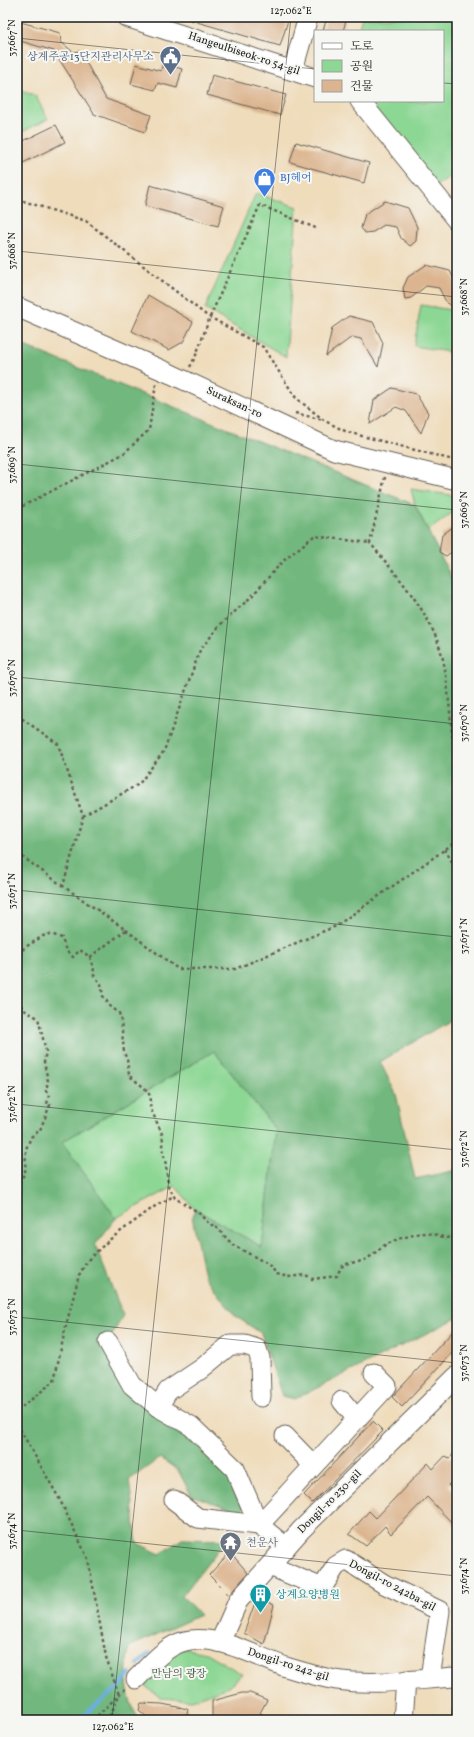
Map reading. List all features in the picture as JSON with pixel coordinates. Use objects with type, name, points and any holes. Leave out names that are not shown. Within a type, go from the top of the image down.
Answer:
[{"type":"street","name":"Hangeulbiseok-ro 54-gil","points":[[126,17],[314,78]]},
{"type":"street","points":[[293,70],[308,17]]},
{"type":"street","points":[[361,102],[457,220]]},
{"type":"street","name":"Suraksan-ro","points":[[17,307],[158,368],[334,450],[457,480]]},
{"type":"street","points":[[108,1342],[132,1385],[158,1407],[191,1426],[235,1469],[259,1524],[286,1547]]},
{"type":"street","points":[[158,1407],[168,1391],[201,1369],[230,1345],[245,1345],[257,1349],[260,1358],[261,1397]]},
{"type":"street","points":[[259,1524],[387,1386],[374,1373]]},
{"type":"street","name":"Dongil-ro 230-gil","points":[[220,1642],[238,1602],[286,1547],[307,1524],[457,1376]]},
{"type":"street","points":[[342,1401],[357,1419]]},
{"type":"street","points":[[285,1436],[313,1466]]},
{"type":"street","points":[[174,1500],[198,1518],[259,1524]]},
{"type":"street","name":"Dongil-ro 242ba-gil","points":[[270,1566],[322,1588],[336,1566],[346,1560],[384,1584],[440,1611],[430,1678]]},
{"type":"street","name":"Dongil-ro 242-gil","points":[[136,1679],[171,1646],[186,1640],[201,1639],[220,1642],[286,1667],[335,1680],[353,1682],[457,1677]]},
{"type":"street","points":[[403,1720],[406,1680]]},
{"type":"path","points":[[17,199],[86,221],[210,317],[263,347],[296,398],[325,421],[347,432],[457,461]]},
{"type":"path","points":[[189,369],[196,355],[210,317],[260,206],[318,229]]},
{"type":"path","points":[[17,509],[123,454],[149,430],[158,368]]},
{"type":"path","points":[[293,413],[325,421]]},
{"type":"path","points":[[370,543],[388,464]]},
{"type":"path","points":[[83,816],[139,784],[164,751],[200,650],[220,625],[251,597],[283,561],[314,536],[370,543],[424,613],[441,652],[449,698],[451,737],[457,760]]},
{"type":"path","points":[[17,715],[58,744],[83,816],[63,886]]},
{"type":"path","points":[[17,853],[126,930],[178,969],[235,969],[336,926],[457,841]]},
{"type":"path","points":[[445,849],[457,871]]},
{"type":"path","points":[[90,956],[126,930]]},
{"type":"path","points":[[17,961],[24,948],[43,936],[51,934],[62,938],[66,951],[73,957],[80,950],[90,956],[94,968],[93,974],[101,984],[103,996],[110,1006],[118,1013],[121,1020],[124,1053],[127,1059],[129,1075],[145,1087],[151,1102],[150,1106],[163,1136],[162,1147],[168,1185],[174,1196],[198,1212],[210,1225],[219,1230],[233,1245],[268,1264],[277,1274],[288,1276],[306,1275],[312,1279],[331,1278],[337,1276],[341,1267],[349,1263],[367,1259],[385,1245],[398,1239],[421,1233],[434,1234],[446,1238],[457,1235]]},
{"type":"path","points":[[17,1000],[24,1010],[38,1018],[46,1051],[44,1062],[48,1081],[46,1090],[49,1095],[47,1104],[50,1105],[40,1130],[31,1137],[26,1149],[25,1173],[17,1185]]},
{"type":"path","points":[[17,1411],[54,1381],[65,1330],[80,1275],[88,1260],[109,1240],[158,1204],[174,1196]]},
{"type":"path","points":[[17,1424],[60,1500],[88,1559],[106,1657],[119,1695],[108,1720]]},
{"type":"path","points":[[93,1720],[136,1679]]},
{"type":"green space","points":[[362,17],[457,17],[457,173],[435,186],[367,102],[444,102],[444,30],[358,30]]},
{"type":"green space","points":[[17,90],[35,95],[48,119],[22,132],[17,131]]},
{"type":"green space","points":[[256,193],[297,207],[286,357],[205,309]]},
{"type":"green space","points":[[421,305],[457,311],[457,335],[454,353],[414,346]]},
{"type":"green space","points":[[17,343],[415,505],[457,589],[457,1016],[380,1062],[396,1094],[415,1179],[457,1170],[457,1318],[295,1399],[282,1396],[261,1333],[235,1316],[204,1276],[192,1216],[195,1209],[262,1247],[276,1130],[214,1051],[62,1142],[116,1218],[95,1245],[123,1315],[108,1343],[144,1402],[200,1438],[253,1498],[240,1512],[191,1495],[178,1470],[160,1458],[129,1480],[137,1543],[160,1554],[182,1539],[226,1540],[182,1596],[200,1615],[129,1647],[127,1685],[131,1704],[140,1720],[17,1720]]},
{"type":"green space","points":[[411,489],[457,496],[457,509],[428,531],[415,505]]},
{"type":"green space","points":[[214,1051],[276,1130],[262,1247],[195,1209],[175,1186],[116,1218],[62,1142]]},
{"type":"green space","name":"만남의 광장","points":[[171,1646],[206,1653],[242,1674],[226,1688],[192,1700],[161,1698],[136,1679]]},
{"type":"building","points":[[190,17],[289,17],[280,46],[190,20]]},
{"type":"building","points":[[327,17],[347,17],[343,30],[323,30]]},
{"type":"building","points":[[17,21],[60,33],[61,42],[73,52],[80,51],[106,99],[151,115],[145,132],[94,114],[54,51],[17,40]]},
{"type":"building","points":[[163,63],[182,69],[177,88],[158,83],[155,90],[131,84],[136,64],[161,71]]},
{"type":"building","points":[[212,75],[286,95],[280,115],[207,95]]},
{"type":"building","points":[[56,125],[65,142],[17,166],[17,144]]},
{"type":"building","points":[[296,142],[369,163],[364,183],[290,162]]},
{"type":"building","points":[[150,185],[224,206],[218,226],[145,206]]},
{"type":"building","points":[[385,201],[408,208],[417,227],[416,241],[410,246],[401,238],[396,227],[384,225],[373,232],[365,233],[361,228],[365,214]]},
{"type":"building","points":[[426,265],[450,271],[457,285],[457,311],[446,302],[439,288],[426,286],[411,298],[405,299],[403,288],[408,277]]},
{"type":"building","points":[[148,295],[193,322],[183,342],[169,350],[132,331]]},
{"type":"building","points":[[349,316],[373,322],[383,343],[378,367],[361,339],[352,337],[326,356],[332,328]]},
{"type":"building","points":[[392,388],[416,394],[428,413],[421,433],[406,411],[396,407],[370,424],[374,400]]},
{"type":"building","points":[[457,524],[457,548],[446,556],[439,552],[442,535]]},
{"type":"building","points":[[457,1327],[457,1348],[402,1407],[392,1397]]},
{"type":"building","points":[[373,1421],[383,1431],[312,1503],[304,1495]]},
{"type":"building","points":[[457,1450],[457,1477],[448,1485],[457,1494],[457,1528],[427,1497],[391,1534],[385,1526],[366,1546],[349,1534],[369,1511],[376,1518],[428,1463],[433,1469],[445,1456],[450,1458]]},
{"type":"building","name":"천운사","points":[[230,1552],[248,1573],[229,1595],[209,1575]]},
{"type":"building","name":"상계요양병원","points":[[257,1597],[274,1605],[264,1644],[244,1633]]},
{"type":"building","points":[[242,1693],[250,1693],[267,1700],[260,1713],[276,1720],[212,1720],[212,1701]]},
{"type":"building","points":[[141,1703],[162,1704],[188,1709],[186,1720],[150,1720],[139,1710]]},
{"type":"waterway","points":[[165,1640],[177,1632]]},
{"type":"waterway","points":[[138,1664],[149,1653]]},
{"type":"waterway","points":[[78,1720],[120,1686],[130,1674]]},
{"type":"place","name":"상계주공13단지관리사무소","points":[[170,76]]},
{"type":"place","name":"BJ헤어","points":[[264,198]]},
{"type":"place","name":"천운사","points":[[230,1562]]},
{"type":"place","name":"상계요양병원","points":[[260,1614]]}]
